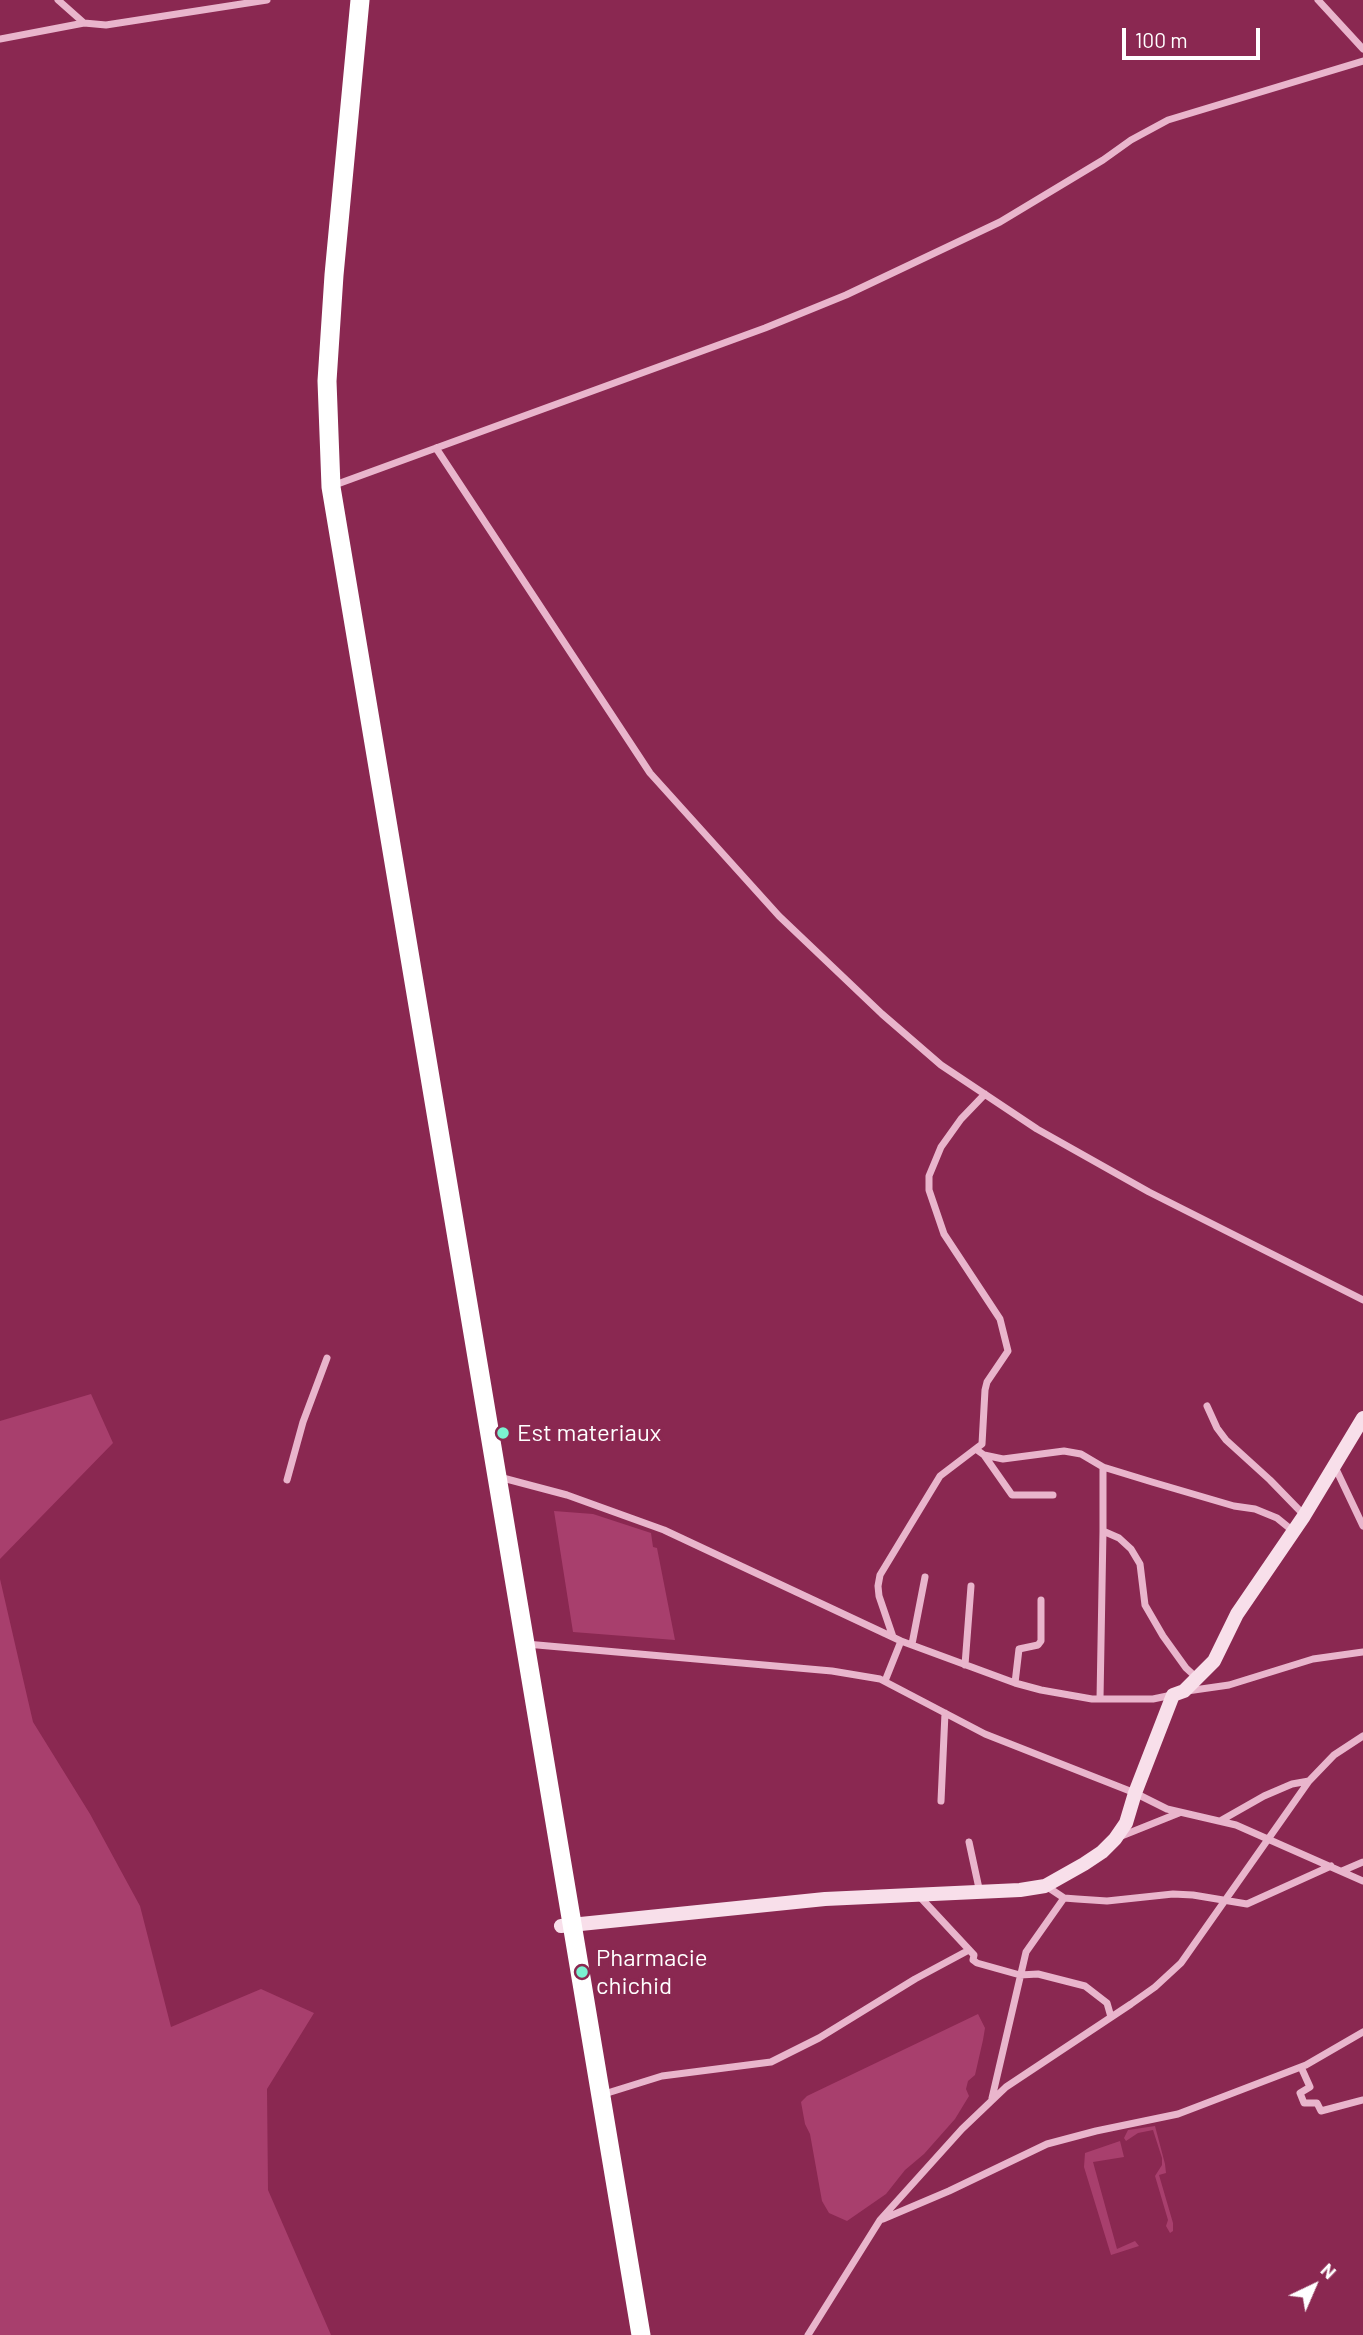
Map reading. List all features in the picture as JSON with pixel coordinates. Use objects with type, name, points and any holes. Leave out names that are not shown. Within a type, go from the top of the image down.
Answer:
[{"type":"highway","points":[[349,0],[317,339],[327,487],[567,1925],[601,2095],[641,2335]]},
{"type":"highway","points":[[360,0],[334,275],[327,381],[327,487],[525,1644],[631,2335]]},
{"type":"street","points":[[58,0],[84,23]]},
{"type":"street","points":[[0,39],[84,23],[106,25],[267,0]]},
{"type":"street","points":[[1318,0],[1363,49]]},
{"type":"street","points":[[1354,39],[1363,36]]},
{"type":"street","points":[[327,487],[765,328],[846,295],[1000,222],[1131,140],[1168,120],[1363,61]]},
{"type":"street","points":[[436,448],[638,756],[664,790],[779,916],[839,975],[927,1055],[1037,1129],[1149,1192],[1363,1300]]},
{"type":"street","points":[[886,1681],[897,1639],[879,1597],[880,1575],[940,1476],[980,1452],[984,1435],[987,1382],[1004,1358],[1008,1346],[1000,1319],[944,1234],[929,1189],[929,1176],[948,1135],[985,1094]]},
{"type":"street","points":[[287,1480],[303,1422],[327,1358]]},
{"type":"street","points":[[1208,1406],[1217,1428],[1226,1440],[1304,1516]]},
{"type":"street","points":[[567,1925],[825,1899],[981,1893],[1045,1886],[1102,1852],[1126,1824],[1135,1793],[1179,1693],[1197,1679],[1213,1661],[1233,1621],[1304,1516],[1363,1418]]},
{"type":"street","points":[[980,1452],[1003,1459],[1064,1451],[1080,1454],[1103,1467],[1234,1506],[1255,1509],[1277,1518],[1293,1532]]},
{"type":"street","points":[[980,1452],[1012,1495],[1053,1495]]},
{"type":"street","points":[[1100,1699],[1103,1467]]},
{"type":"street","points":[[1335,1467],[1363,1525]]},
{"type":"street","points":[[497,1477],[567,1495],[664,1530],[897,1639],[1041,1690],[1100,1699],[1153,1699],[1229,1685],[1313,1659],[1363,1652]]},
{"type":"street","points":[[1103,1531],[1118,1538],[1131,1549],[1140,1564],[1145,1605],[1171,1647],[1197,1679]]},
{"type":"street","points":[[912,1644],[925,1577]]},
{"type":"street","points":[[965,1665],[971,1586]]},
{"type":"street","points":[[1015,1683],[1019,1649],[1038,1645],[1041,1641],[1041,1600]]},
{"type":"street","points":[[525,1644],[832,1671],[886,1681],[985,1734],[1135,1793],[1167,1809],[1220,1821],[1268,1838],[1363,1881]]},
{"type":"street","points":[[941,1801],[945,1713]]},
{"type":"street","points":[[808,2335],[880,2220],[962,2129],[1006,2087],[1155,1987],[1181,1964],[1309,1781],[1334,1755],[1363,1736]]},
{"type":"street","points":[[1350,1746],[1363,1747]]},
{"type":"street","points":[[1220,1821],[1264,1796],[1292,1784],[1309,1781]]},
{"type":"street","points":[[1115,1839],[1180,1812]]},
{"type":"street","points":[[970,1842],[981,1893]]},
{"type":"street","points":[[1342,1871],[1363,1862]]},
{"type":"street","points":[[1045,1886],[1064,1898],[1107,1901],[1173,1894],[1247,1904],[1331,1866]]},
{"type":"street","points":[[917,1894],[974,1955],[973,1960],[977,1963],[1020,1975],[1038,1974],[1086,1986],[1107,2003],[1111,2017]]},
{"type":"street","points":[[992,2100],[1026,1952],[1064,1898]]},
{"type":"street","points":[[601,2095],[662,2076],[771,2062],[819,2038],[915,1979],[969,1950]]},
{"type":"street","points":[[880,2220],[1048,2144],[1178,2114],[1301,2067],[1363,2032]]},
{"type":"street","points":[[1301,2067],[1310,2087],[1300,2093],[1304,2103],[1317,2103],[1321,2110],[1363,2101]]},
{"type":"shaded area","points":[[91,1394],[113,1443],[0,1559],[0,1421]]},
{"type":"shaded area","points":[[554,1511],[593,1514],[651,1533],[653,1547],[657,1548],[675,1640],[573,1632]]},
{"type":"shaded area","points":[[0,1579],[33,1722],[90,1814],[140,1906],[171,2027],[261,1989],[314,2013],[267,2089],[268,2190],[331,2335],[0,2335]]},
{"type":"shaded area","points":[[978,2014],[985,2028],[983,2040],[975,2075],[968,2081],[966,2089],[969,2096],[955,2119],[924,2154],[905,2170],[886,2194],[847,2221],[829,2213],[822,2201],[810,2134],[805,2124],[801,2102],[807,2096]]},
{"type":"shaded area","points":[[1155,2126],[1165,2164],[1166,2173],[1159,2175],[1173,2223],[1173,2231],[1170,2233],[1155,2176],[1162,2165],[1162,2158],[1153,2130],[1138,2133],[1126,2141],[1124,2138],[1128,2130]]},
{"type":"shaded area","points":[[1120,2141],[1124,2157],[1093,2162],[1117,2249],[1135,2241],[1139,2246],[1111,2255],[1084,2167],[1085,2153]]},
{"type":"place","name":"Est materiaux","points":[[503,1433]]},
{"type":"place","name":"Pharmacie chichid","points":[[582,1972]]}]
